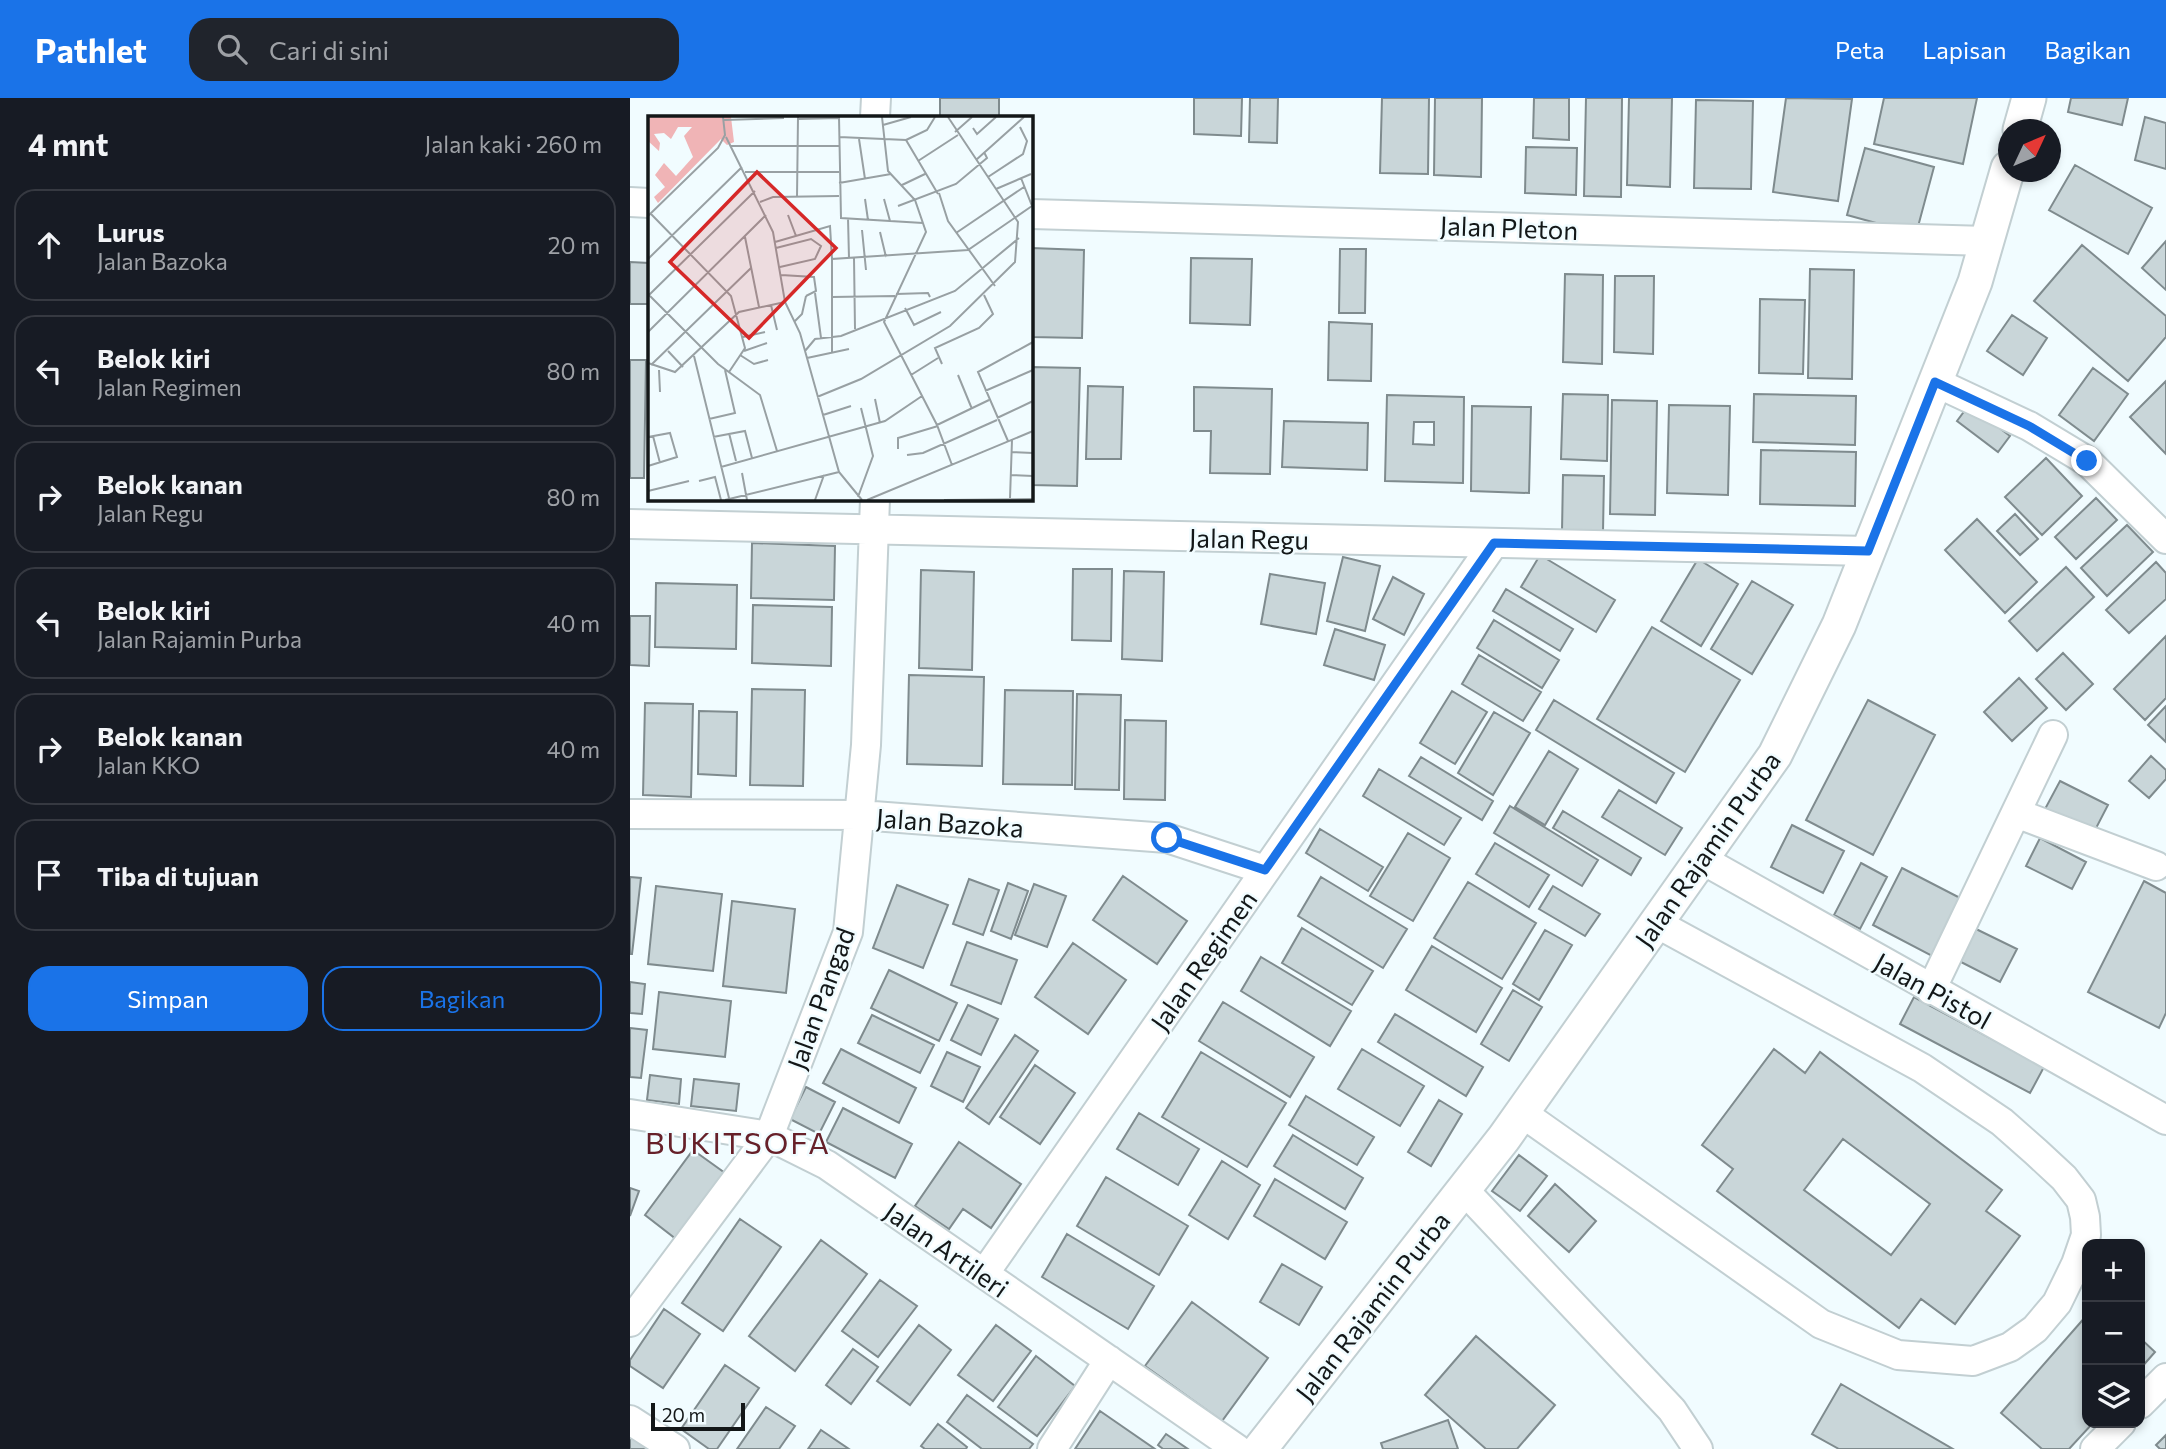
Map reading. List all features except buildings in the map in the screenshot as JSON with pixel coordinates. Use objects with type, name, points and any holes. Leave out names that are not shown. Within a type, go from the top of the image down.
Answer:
[{"type":"street","points":[[876,98],[876,116]]},
{"type":"street","points":[[2023,119],[2029,98]]},
{"type":"street","name":"Jalan Rajamin Purba","points":[[1260,1449],[1522,1113],[1775,755],[1839,625],[1975,282],[2004,182]]},
{"type":"street","points":[[630,202],[648,203]]},
{"type":"street","name":"Jalan Pleton","points":[[1032,214],[1987,241]]},
{"type":"street","points":[[1935,382],[2029,426],[2087,461],[2166,539]]},
{"type":"street","name":"Jalan Pangad","points":[[630,1322],[769,1136],[848,932],[866,745],[875,500]]},
{"type":"street","name":"Jalan Regu","points":[[630,524],[1868,551]]},
{"type":"street","name":"Jalan Regimen","points":[[984,1274],[1494,543]]},
{"type":"street","points":[[1931,990],[2053,735]]},
{"type":"street","points":[[2016,813],[2156,866]]},
{"type":"street","name":"Jalan Bazoka","points":[[630,814],[860,815],[1167,838],[1265,870]]},
{"type":"street","name":"Jalan Pistol","points":[[1701,859],[2166,1120]]},
{"type":"street","points":[[1522,1113],[1821,1324],[1898,1355],[1973,1361],[2010,1347],[2035,1329],[2057,1303],[2076,1264],[2085,1235],[2081,1200],[2064,1178],[2002,1122],[1922,1068],[1656,923]]},
{"type":"street","name":"Jalan Artileri","points":[[630,1114],[769,1136],[827,1165],[1237,1449]]},
{"type":"street","points":[[1464,1190],[1672,1410],[1698,1449]]},
{"type":"street","points":[[1052,1449],[1109,1360]]},
{"type":"street","points":[[2145,1399],[2166,1378]]},
{"type":"street","points":[[630,1420],[675,1449]]},
{"type":"street","points":[[2095,1449],[2116,1428]]},
{"type":"district","name":"BUKITSOFA","points":[[738,1141]]},
{"type":"route","points":[[1167,838],[1265,870],[1494,543],[1868,551],[1935,382],[2029,426],[2087,461]]}]
